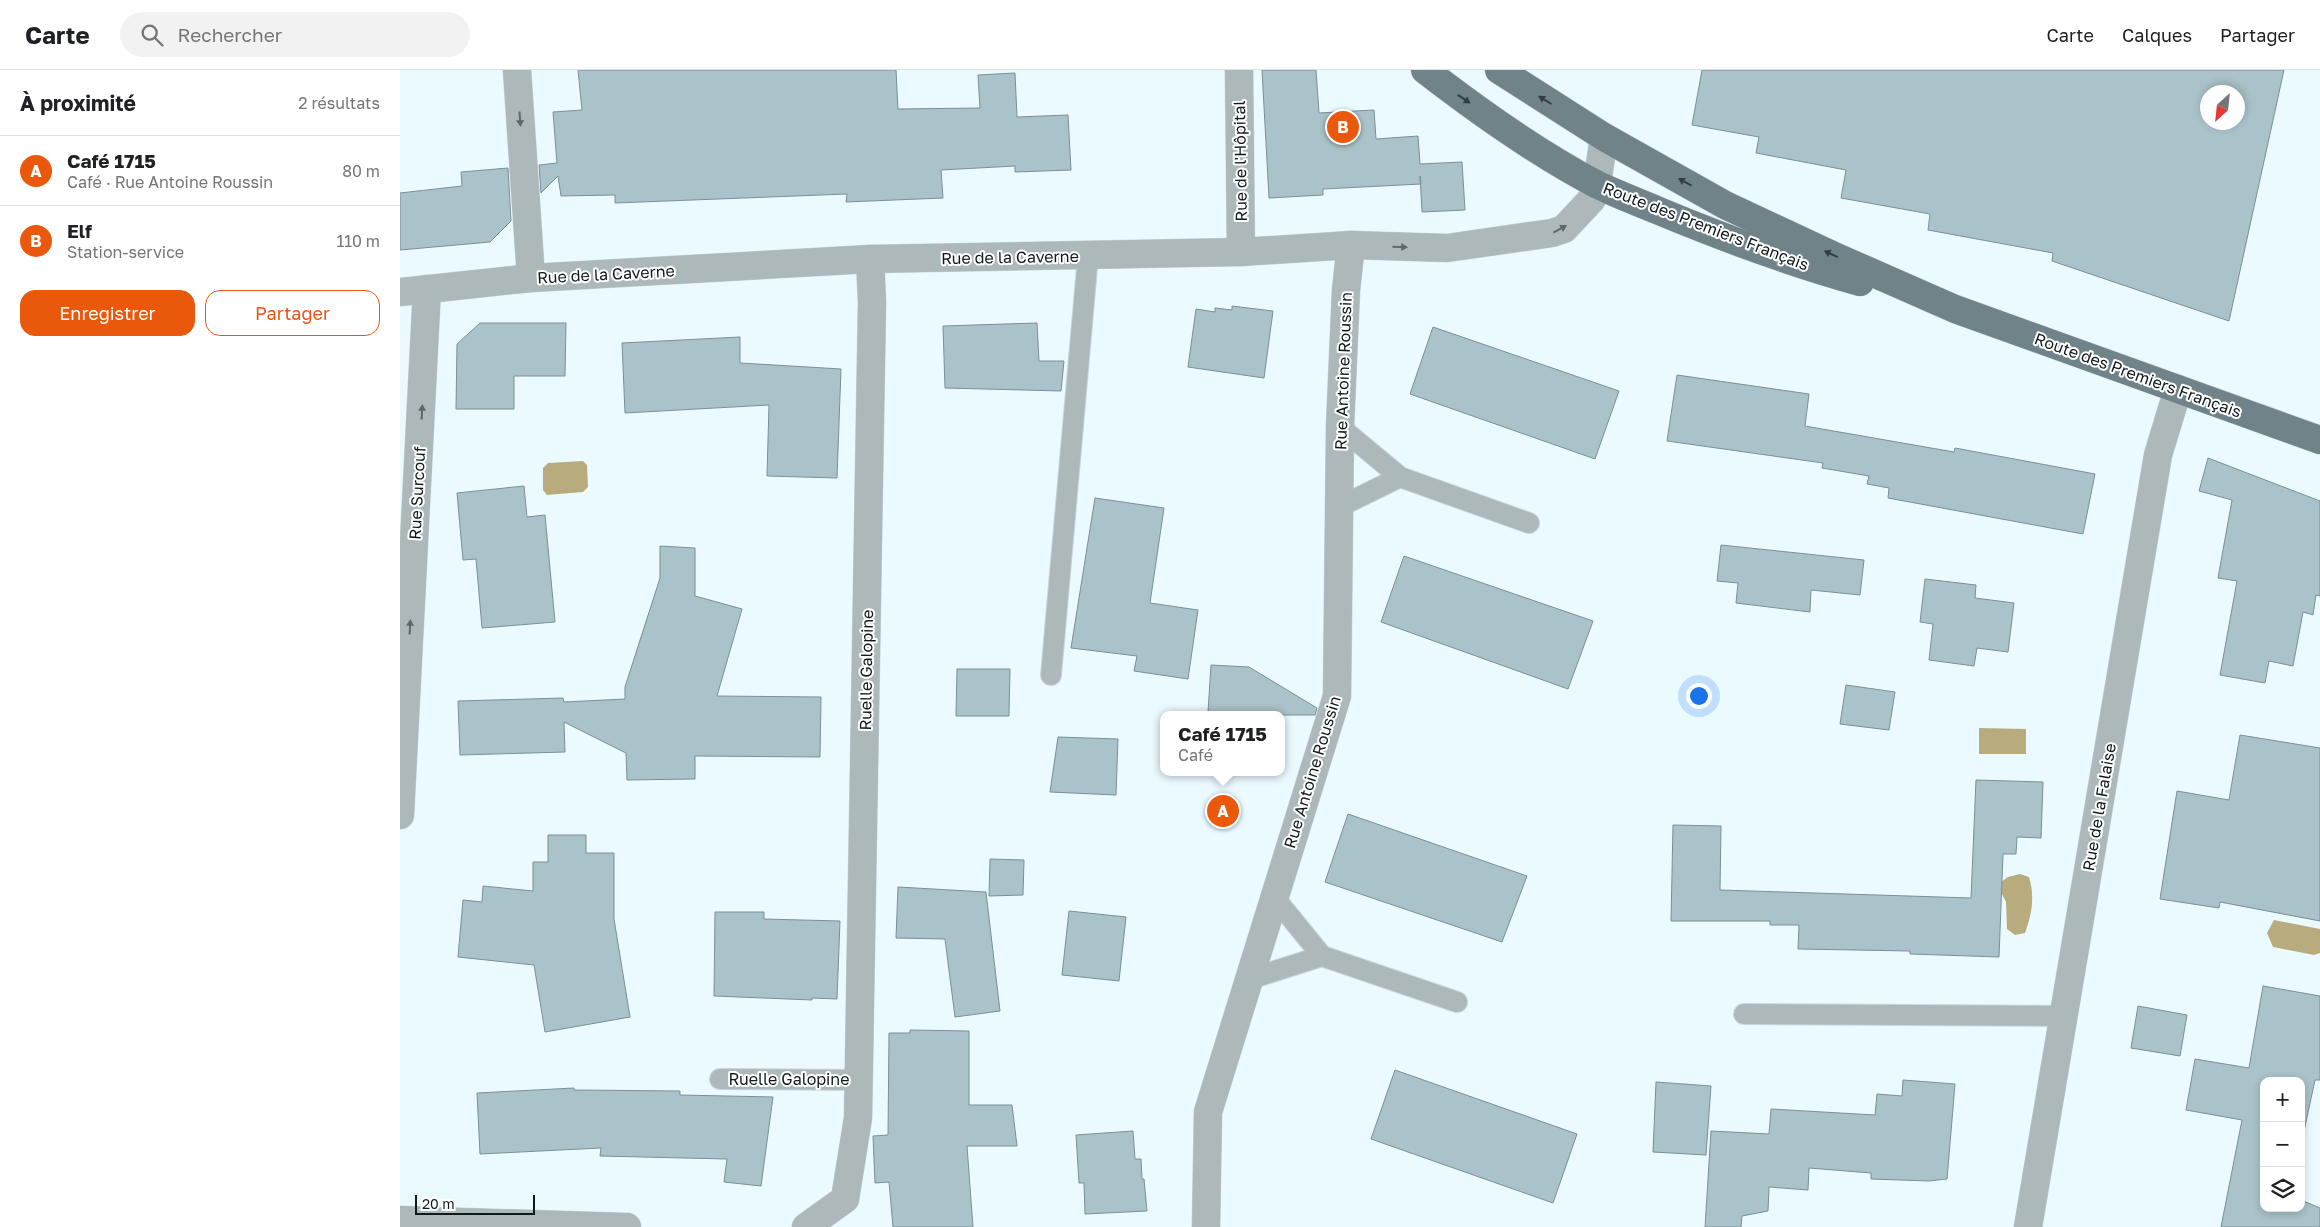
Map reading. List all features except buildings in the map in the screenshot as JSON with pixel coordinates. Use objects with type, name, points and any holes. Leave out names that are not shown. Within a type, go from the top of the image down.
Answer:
[{"type":"main road","name":"Route des Premiers Français","points":[[1425,70],[1449,89],[1542,152],[1597,184],[1694,226],[1824,272],[1955,309],[2320,440]]},
{"type":"main road","name":"Route des Premiers Français","points":[[1499,70],[1604,137],[1725,205],[1955,309]]},
{"type":"street","points":[[517,70],[531,278]]},
{"type":"street","name":"Rue de l'Hôpital","points":[[1239,70],[1240,252]]},
{"type":"street","name":"Rue de la Caverne","points":[[400,292],[531,278],[870,260],[1240,252],[1352,246],[1447,248],[1552,233],[1564,229],[1592,199],[1597,184],[1604,137]]},
{"type":"street","name":"Rue Antoine Roussin","points":[[1206,1227],[1208,1112],[1337,696],[1340,427],[1346,290],[1352,246]]},
{"type":"street","name":"Ruelle Galopine","points":[[806,1227],[845,1199],[858,1118],[872,322],[870,260]]},
{"type":"street","name":"Rue Surcouf","points":[[400,816],[427,290]]},
{"type":"street","name":"Rue de la Falaise","points":[[2028,1227],[2158,455],[2178,389]]},
{"type":"street","points":[[400,1220],[627,1227]]},
{"type":"lane","points":[[1052,675],[1088,256]]},
{"type":"lane","points":[[1340,427],[1400,477],[1530,522]]},
{"type":"lane","points":[[1339,507],[1400,477]]},
{"type":"lane","points":[[1274,897],[1322,956],[1457,1002]]},
{"type":"lane","points":[[1250,978],[1322,956]]},
{"type":"lane","points":[[1744,1014],[2064,1016]]},
{"type":"lane","name":"Ruelle Galopine","points":[[720,1079],[859,1080]]},
{"type":"shaded area","points":[[583,461],[587,465],[588,487],[583,492],[547,495],[543,490],[543,468],[548,463]]},
{"type":"shaded area","points":[[1979,728],[2026,729],[2026,754],[1979,754]]},
{"type":"shaded area","points":[[2020,874],[2029,877],[2032,905],[2025,933],[2015,935],[2007,929],[2006,902],[2000,890],[2001,882],[2008,877]]},
{"type":"shaded area","points":[[2274,920],[2320,929],[2320,953],[2314,955],[2273,947],[2267,933]]},
{"type":"place","name":"Elf","points":[[1343,127]]},
{"type":"place","name":"Café 1715","points":[[1223,811]]}]
